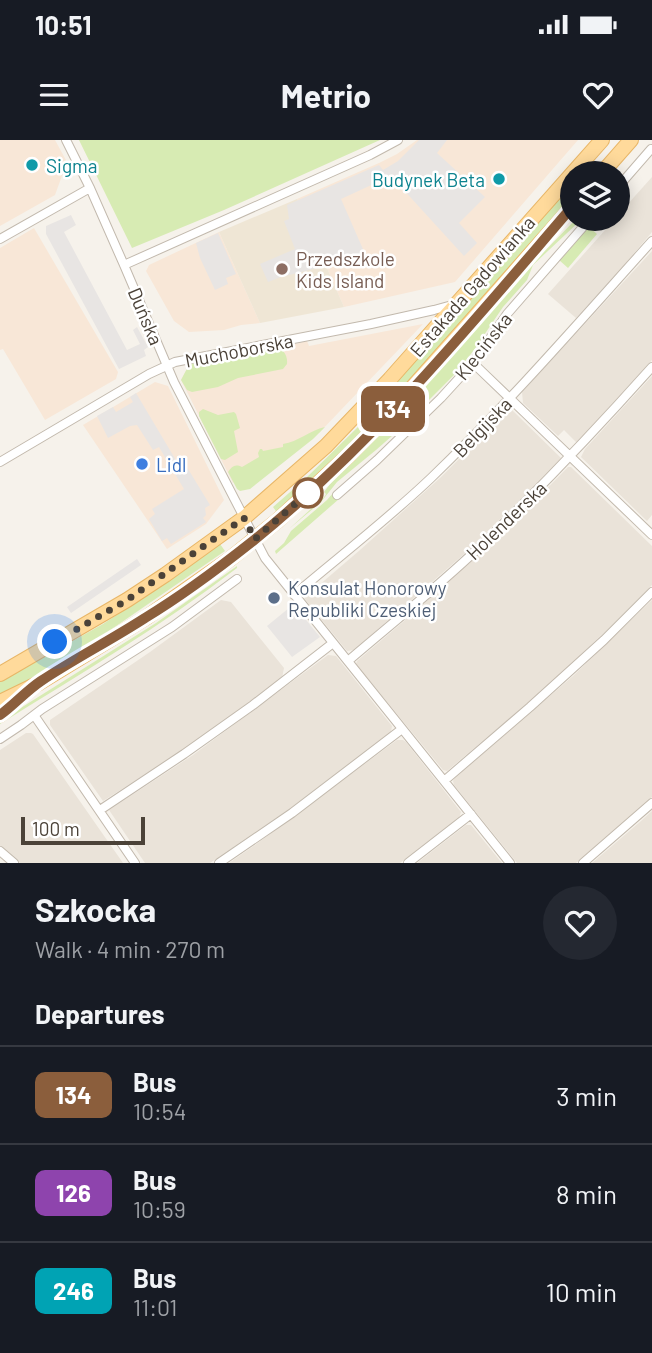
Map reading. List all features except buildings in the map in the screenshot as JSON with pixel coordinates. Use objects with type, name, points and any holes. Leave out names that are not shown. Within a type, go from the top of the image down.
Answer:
[{"type":"main road","name":"Estakada Gądowianka","points":[[0,674],[127,600],[244,518],[326,446],[390,379],[602,140]]},
{"type":"main road","points":[[613,161],[631,140]]},
{"type":"main road","name":"Estakada Gądowianka","points":[[0,702],[147,617],[190,589],[255,539],[312,489],[387,416],[560,221]]},
{"type":"main road","points":[[0,715],[38,682]]},
{"type":"street","name":"Duńska","points":[[66,140],[90,188],[167,365],[265,558],[510,863]]},
{"type":"street","points":[[124,265],[370,156],[398,140]]},
{"type":"street","points":[[630,173],[651,149]]},
{"type":"street","points":[[0,239],[90,188]]},
{"type":"street","name":"Klecińska","points":[[337,495],[417,422],[473,363],[507,314],[580,231]]},
{"type":"street","name":"Belgijska","points":[[294,595],[430,479],[510,398],[652,241]]},
{"type":"street","name":"Muchoborska","points":[[0,462],[167,365],[188,358],[435,310],[458,302]]},
{"type":"street","points":[[473,363],[652,535]]},
{"type":"street","name":"Holenderska","points":[[348,661],[467,559],[571,456],[652,368]]},
{"type":"street","points":[[0,739],[175,624],[237,579]]},
{"type":"street","points":[[444,781],[530,708],[652,592]]},
{"type":"street","points":[[100,810],[253,705],[333,643]]},
{"type":"street","points":[[34,715],[135,863]]},
{"type":"street","points":[[219,863],[292,813],[402,729]]},
{"type":"street","points":[[583,863],[652,803]]},
{"type":"street","points":[[408,863],[471,814]]},
{"type":"street","points":[[0,851],[14,863]]},
{"type":"shaded area","points":[[0,140],[55,140],[67,162],[55,195],[0,226]]},
{"type":"shaded area","points":[[417,140],[578,140],[455,282],[344,307],[297,199],[379,163]]},
{"type":"shaded area","points":[[419,140],[447,140],[437,153],[485,197],[459,223],[477,243],[464,256],[391,176],[341,199],[366,256],[268,282],[260,264],[295,249],[284,221],[289,219],[287,205],[379,165],[383,170],[398,161]]},
{"type":"shaded area","points":[[652,177],[652,232],[576,318],[548,294],[604,231],[630,231],[630,202]]},
{"type":"shaded area","name":"Przedszkole Kids Island","points":[[297,199],[344,307],[260,323],[219,232]]},
{"type":"shaded area","points":[[71,215],[76,225],[64,232],[127,350],[140,344],[133,330],[137,327],[148,347],[144,350],[146,356],[119,369],[46,234],[46,226]]},
{"type":"shaded area","points":[[34,228],[118,372],[116,379],[45,420],[3,349],[0,350],[0,248]]},
{"type":"shaded area","points":[[219,232],[260,323],[224,330],[189,332],[174,321],[146,271],[149,265]]},
{"type":"shaded area","points":[[218,233],[236,274],[226,278],[228,284],[215,290],[196,243]]},
{"type":"shaded area","points":[[652,251],[652,360],[577,443],[564,430],[558,436],[523,403],[522,392]]},
{"type":"shaded area","points":[[423,324],[319,433],[266,458],[233,483],[181,380],[190,363],[273,346],[280,348],[307,341],[309,346]]},
{"type":"shaded area","points":[[652,376],[652,515],[647,521],[581,457],[585,449]]},
{"type":"shaded area","points":[[155,382],[168,386],[224,500],[206,524],[167,549],[83,425]]},
{"type":"shaded area","points":[[136,393],[177,462],[182,459],[210,505],[205,508],[206,515],[203,518],[206,522],[171,544],[167,538],[162,541],[149,519],[155,514],[152,509],[184,489],[159,447],[153,450],[137,425],[108,438],[97,416],[113,407],[116,412],[133,402],[130,397]]},
{"type":"shaded area","points":[[510,408],[561,458],[560,461],[463,555],[354,650],[347,651],[304,598],[440,478]]},
{"type":"shaded area","points":[[568,467],[652,546],[652,585],[542,691],[447,771],[443,770],[356,664],[357,661],[526,510]]},
{"type":"shaded area","points":[[137,559],[141,565],[71,613],[67,607]]},
{"type":"shaded area","points":[[221,600],[231,602],[284,668],[282,678],[187,748],[103,801],[50,725],[50,720]]},
{"type":"shaded area","points":[[652,600],[652,797],[576,863],[517,863],[453,781],[573,676]]},
{"type":"shaded area","points":[[289,608],[293,613],[298,610],[320,637],[292,657],[267,626]]},
{"type":"shaded area","points":[[328,655],[336,656],[392,726],[391,732],[292,807],[210,863],[145,863],[109,810],[193,755]]},
{"type":"shaded area","points":[[26,733],[33,734],[123,863],[20,863],[0,846],[0,750]]},
{"type":"shaded area","points":[[397,740],[406,742],[461,812],[459,818],[400,863],[229,863],[255,845]]},
{"type":"shaded area","points":[[652,811],[652,863],[592,863],[641,821]]},
{"type":"shaded area","points":[[466,825],[471,825],[502,863],[417,863]]},
{"type":"green space","points":[[79,140],[380,140],[132,248]]},
{"type":"green space","points":[[560,195],[560,209],[528,250],[375,422],[278,514],[273,507],[360,425]]},
{"type":"green space","points":[[564,231],[569,231],[533,265],[527,280],[503,307],[455,374],[401,428],[337,482],[321,502],[289,529],[325,496],[324,492],[330,484],[392,421],[534,262]]},
{"type":"green space","points":[[585,231],[597,234],[568,268],[559,260]]},
{"type":"green space","points":[[273,346],[280,348],[286,355],[287,364],[283,369],[238,378],[218,387],[192,392],[187,390],[181,380],[190,363]]},
{"type":"green space","points":[[203,409],[218,415],[234,412],[236,414],[240,428],[234,431],[238,452],[225,460],[221,459],[199,416]]},
{"type":"green space","points":[[325,427],[250,489],[237,489],[228,472],[232,467],[242,467],[259,457],[260,449],[263,451],[283,447],[283,444]]},
{"type":"green space","points":[[333,493],[339,499],[276,554],[275,551],[291,531]]},
{"type":"green space","points":[[220,544],[225,551],[80,651],[0,696],[0,682],[103,624]]},
{"type":"green space","points":[[237,566],[150,630],[0,724],[0,721],[156,623]]},
{"type":"bus line","name":"134","points":[[0,715],[38,682],[190,589],[277,521],[387,416],[560,221]]},
{"type":"place","name":"Sigma","points":[[32,165]]},
{"type":"place","name":"Budynek Beta","points":[[499,179]]},
{"type":"place","name":"Przedszkole Kids Island","points":[[282,269]]},
{"type":"place","name":"Lidl","points":[[142,464]]},
{"type":"place","name":"Konsulat Honorowy Republiki Czeskiej","points":[[274,598]]},
{"type":"route","points":[[55,642],[127,600],[244,518],[255,539],[312,489],[308,493]]}]
